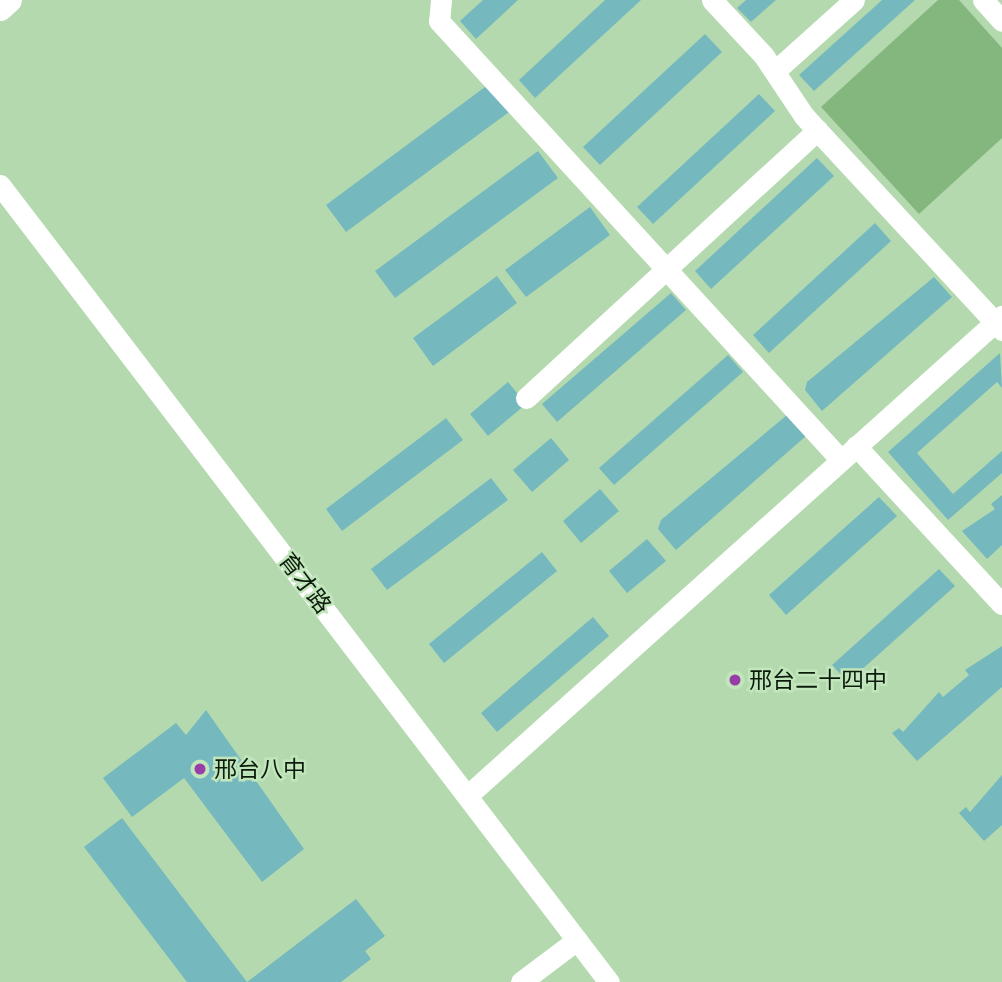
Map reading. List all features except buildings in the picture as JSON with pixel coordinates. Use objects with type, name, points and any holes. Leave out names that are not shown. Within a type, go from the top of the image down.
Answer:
[{"type":"main road","points":[[0,8],[9,0]]},
{"type":"street","points":[[441,0],[439,21],[666,269],[1002,604]]},
{"type":"street","points":[[467,796],[849,453],[1000,323],[817,130],[775,71],[712,0]]},
{"type":"street","points":[[775,71],[854,0]]},
{"type":"street","points":[[983,0],[1002,21]]},
{"type":"street","points":[[526,398],[817,130]]},
{"type":"street","name":"育才路","points":[[0,185],[609,982]]},
{"type":"street","points":[[521,982],[577,940]]},
{"type":"green space","points":[[938,0],[959,0],[1002,48],[1002,138],[919,214],[821,107]]},
{"type":"place","name":"邢台二十四中","points":[[735,680]]},
{"type":"place","name":"邢台八中","points":[[200,769]]}]
